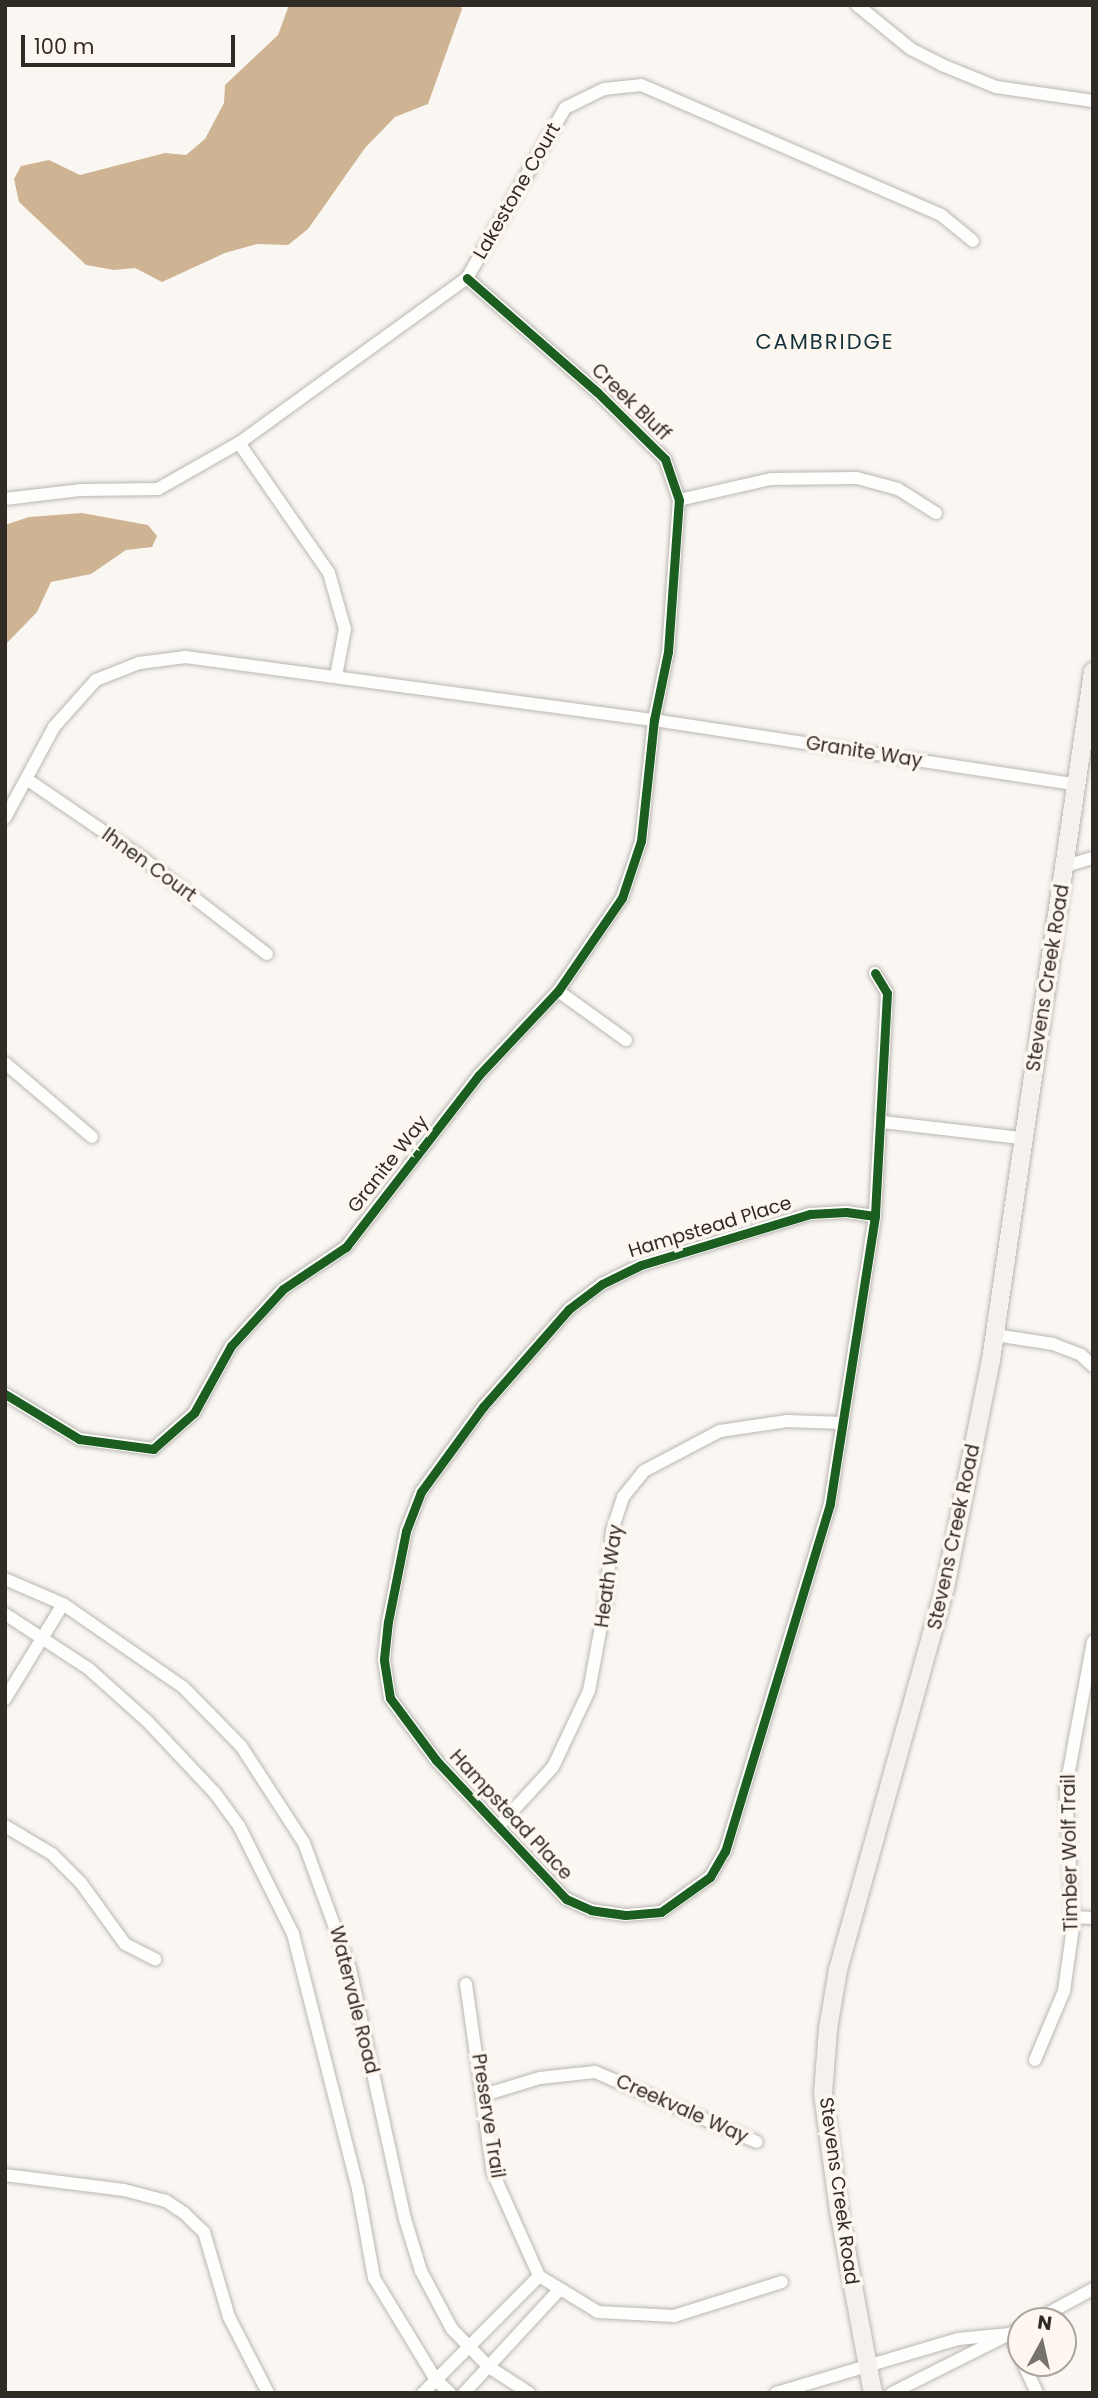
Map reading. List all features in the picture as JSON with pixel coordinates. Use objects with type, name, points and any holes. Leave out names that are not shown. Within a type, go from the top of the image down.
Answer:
[{"type":"street","points":[[857,5],[911,49],[996,87],[1093,101]]},
{"type":"street","name":"Lakestone Court","points":[[5,499],[81,490],[158,489],[240,443],[467,278],[565,108],[604,89],[641,85],[941,215],[973,241]]},
{"type":"street","name":"Creek Bluff","points":[[467,278],[597,392],[665,459],[679,499],[668,652],[654,720]]},
{"type":"street","points":[[240,443],[329,573],[345,629],[336,676]]},
{"type":"street","points":[[679,499],[771,479],[857,478],[898,488],[936,513]]},
{"type":"street","name":"Granite Way","points":[[5,818],[29,780],[54,727],[96,680],[139,663],[186,657],[654,720],[1074,784]]},
{"type":"street","name":"Stevens Creek Road","points":[[873,2393],[866,2368],[824,2094],[828,2029],[838,1970],[945,1588],[995,1335],[1021,1138],[1093,672]]},
{"type":"street","name":"Granite Way","points":[[5,1394],[79,1438],[153,1449],[194,1413],[231,1346],[283,1289],[346,1247],[479,1075],[558,991],[622,898],[641,841],[654,720]]},
{"type":"street","name":"Ihnen Court","points":[[29,780],[141,857],[267,954]]},
{"type":"street","points":[[1065,866],[1093,859]]},
{"type":"street","name":"Hampstead Place","points":[[875,973],[887,993],[875,1216],[830,1504],[777,1690],[725,1851],[710,1877],[661,1912],[625,1915],[591,1910],[566,1899],[411,1731],[390,1698],[384,1659],[406,1531],[439,1462],[569,1310],[602,1284],[641,1265],[810,1214],[846,1212],[875,1216]]},
{"type":"street","points":[[558,991],[626,1040]]},
{"type":"street","points":[[5,1063],[92,1137]]},
{"type":"street","points":[[882,1122],[1021,1138]]},
{"type":"street","points":[[995,1335],[1053,1344],[1082,1355],[1093,1366]]},
{"type":"street","name":"Heath Way","points":[[498,1827],[553,1766],[589,1690],[606,1599],[612,1531],[623,1497],[644,1471],[720,1431],[787,1420],[843,1423]]},
{"type":"street","name":"Watervale Road","points":[[5,1578],[63,1604],[183,1687],[241,1746],[304,1843],[351,1969],[421,2271],[452,2329],[489,2367],[529,2393]]},
{"type":"street","points":[[5,1699],[63,1604]]},
{"type":"street","points":[[5,1614],[89,1669],[188,1763],[239,1826],[267,1877],[293,1934],[311,1993],[358,2189],[374,2278],[436,2380],[450,2393]]},
{"type":"street","name":"Timber Wolf Trail","points":[[1035,2060],[1064,1991],[1073,1917],[1066,1787],[1073,1729],[1093,1641]]},
{"type":"street","points":[[5,1826],[52,1854],[81,1883],[125,1944],[155,1959]]},
{"type":"street","points":[[1073,1917],[1093,1917]]},
{"type":"street","name":"Preserve Trail","points":[[466,1984],[484,2095],[493,2173],[539,2276],[558,2291],[598,2312],[674,2316],[782,2282]]},
{"type":"street","name":"Creekvale Way","points":[[484,2095],[540,2078],[595,2072],[757,2142]]},
{"type":"street","points":[[5,2175],[124,2190],[166,2201],[184,2213],[204,2232],[229,2317],[268,2393]]},
{"type":"street","points":[[423,2393],[539,2276]]},
{"type":"street","points":[[1060,2307],[1093,2289]]},
{"type":"street","points":[[464,2393],[558,2291]]},
{"type":"street","points":[[776,2393],[958,2339],[1007,2332]]},
{"type":"street","points":[[892,2393],[1007,2335]]},
{"type":"street","points":[[931,2348],[940,2371]]},
{"type":"street","points":[[1030,2377],[1037,2393]]},
{"type":"shaded area","points":[[289,5],[460,5],[462,9],[428,104],[395,117],[365,148],[308,229],[288,245],[257,244],[225,253],[162,282],[135,268],[114,270],[86,265],[19,202],[14,179],[21,166],[49,160],[80,175],[165,153],[186,155],[205,139],[224,103],[225,85],[278,35]]},
{"type":"shaded area","points":[[82,513],[148,525],[157,536],[152,547],[126,550],[91,574],[51,582],[37,612],[5,645],[5,525],[29,517]]},
{"type":"cycle path","points":[[5,1394],[79,1439],[153,1449],[194,1413],[231,1346],[283,1289],[346,1247],[479,1075],[558,991],[622,898],[641,841],[654,720],[668,652],[679,500],[665,459],[597,392],[467,278]]},
{"type":"cycle path","points":[[875,973],[887,993],[875,1216],[830,1504],[725,1851],[710,1877],[661,1912],[625,1915],[591,1910],[566,1899],[436,1760],[390,1698],[384,1659],[388,1622],[406,1531],[421,1492],[483,1407],[569,1309],[602,1284],[641,1265],[810,1214],[846,1212],[875,1216]]},
{"type":"district","name":"CAMBRIDGE","points":[[825,342]]}]
